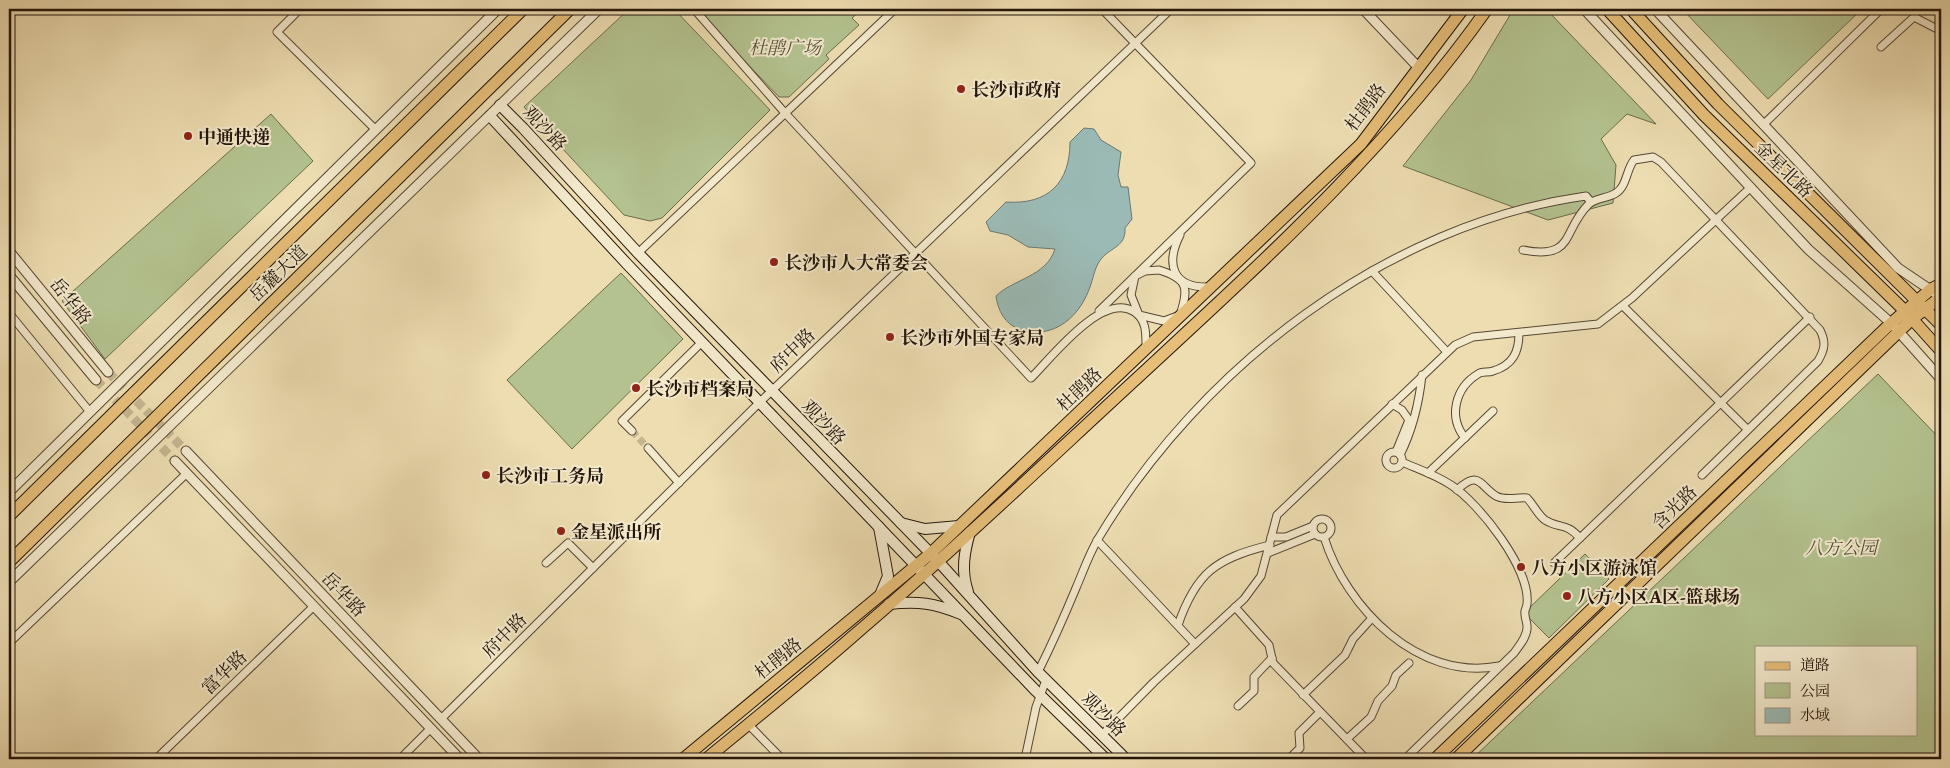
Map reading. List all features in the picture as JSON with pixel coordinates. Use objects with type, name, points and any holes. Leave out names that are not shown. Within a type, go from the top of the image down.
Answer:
[{"type":"main road","name":"岳麓大道","points":[[9,516],[523,9]]},
{"type":"main road","name":"岳麓大道","points":[[9,562],[570,9]]},
{"type":"main road","name":"杜鹃路","points":[[934,558],[959,526],[1360,144],[1418,66],[1443,38],[1464,9]]},
{"type":"main road","name":"杜鹃路","points":[[682,759],[876,600],[970,532],[1254,269],[1349,176],[1456,53],[1487,9]]},
{"type":"main road","name":"金星北路","points":[[1607,9],[1704,115],[1909,315],[1941,351]]},
{"type":"main road","name":"金星北路","points":[[1631,9],[1718,104],[1922,304],[1941,325]]},
{"type":"main road","name":"观沙路","points":[[500,105],[638,254],[934,558],[1038,672],[1103,734],[1126,759]]},
{"type":"main road","name":"观沙路","points":[[490,116],[702,342],[1040,695],[1106,759]]},
{"type":"main road","name":"含光路","points":[[1456,759],[1909,315],[1922,304],[1939,294]]},
{"type":"main road","name":"含光路","points":[[1435,759],[1896,328]]},
{"type":"main road","points":[[899,522],[925,529],[959,526]]},
{"type":"main road","points":[[876,600],[884,589],[888,576],[879,526]]},
{"type":"main road","points":[[969,596],[963,577],[964,553],[970,532]]},
{"type":"main road","name":"杜鹃路","points":[[706,759],[889,604],[921,569]]},
{"type":"main road","points":[[889,604],[910,602],[939,605],[964,614]]},
{"type":"street","points":[[300,9],[277,32],[376,130]]},
{"type":"street","points":[[9,492],[498,9]]},
{"type":"street","points":[[9,582],[599,9]]},
{"type":"street","points":[[694,9],[785,114],[1031,378],[1251,163],[1102,9]]},
{"type":"street","points":[[638,254],[896,9]]},
{"type":"street","points":[[1363,9],[1418,66]]},
{"type":"street","points":[[1584,9],[1808,248],[1896,328],[1941,380]]},
{"type":"street","points":[[1655,9],[1898,268],[1939,294]]},
{"type":"street","points":[[1764,124],[1881,9]]},
{"type":"street","points":[[1911,9],[1914,17],[1941,31]]},
{"type":"street","name":"府中路","points":[[440,719],[760,402],[1168,10]]},
{"type":"street","points":[[1881,47],[1914,17]]},
{"type":"street","points":[[1523,250],[1537,252],[1558,247],[1569,238],[1575,223],[1591,202],[1614,194],[1621,189],[1628,168],[1634,160],[1652,157],[1661,162],[1810,317],[1825,339],[1824,351],[1818,360],[1702,475]]},
{"type":"street","points":[[1103,734],[1235,607],[1261,576],[1278,515],[1455,345],[1473,337],[1598,324],[1623,306],[1750,187]]},
{"type":"street","points":[[1038,672],[1055,638],[1097,540],[1160,448],[1239,366],[1321,302],[1372,271],[1420,247],[1478,223],[1558,200],[1586,196],[1591,202]]},
{"type":"street","points":[[1095,315],[1113,308],[1127,308],[1140,315],[1164,321],[1180,315],[1187,295],[1183,283],[1174,272],[1172,256],[1182,229]]},
{"type":"street","name":"岳华路","points":[[9,251],[108,372]]},
{"type":"street","points":[[1135,276],[1145,271],[1159,270],[1195,288],[1210,288]]},
{"type":"street","points":[[1372,271],[1447,352]]},
{"type":"street","name":"岳华路","points":[[9,275],[96,380]]},
{"type":"street","points":[[1135,276],[1131,294],[1146,330],[1146,349]]},
{"type":"street","points":[[1623,306],[1747,429]]},
{"type":"street","points":[[9,313],[90,412]]},
{"type":"street","points":[[1554,562],[1810,317]]},
{"type":"street","points":[[1465,438],[1455,421],[1455,407],[1462,388],[1480,373],[1504,366],[1513,359],[1519,348],[1519,333]]},
{"type":"street","points":[[632,431],[622,420],[702,342]]},
{"type":"street","points":[[1400,457],[1412,431],[1418,408],[1422,375]]},
{"type":"street","points":[[1392,404],[1402,410],[1408,420],[1400,457]]},
{"type":"street","points":[[1428,473],[1493,411]]},
{"type":"street","points":[[648,448],[679,483]]},
{"type":"street","name":"岳华路","points":[[186,451],[479,759]]},
{"type":"street","points":[[1400,457],[1457,490],[1497,531],[1512,556],[1525,586],[1527,604],[1524,613],[1528,628],[1523,641],[1500,666],[1404,759]]},
{"type":"street","name":"岳华路","points":[[175,461],[460,759]]},
{"type":"street","points":[[9,643],[186,474]]},
{"type":"street","points":[[1457,490],[1464,483],[1475,480],[1483,482],[1496,496],[1506,499],[1527,498],[1536,507],[1542,518],[1550,523],[1569,527],[1580,538]]},
{"type":"street","points":[[1178,625],[1190,594],[1202,578],[1220,562],[1243,552],[1269,549],[1314,530],[1321,519],[1330,523],[1330,533],[1324,537]]},
{"type":"street","points":[[1271,537],[1286,537],[1314,530],[1324,537],[1329,555],[1341,577],[1372,618],[1396,639],[1425,656],[1462,668],[1484,669],[1500,666]]},
{"type":"street","points":[[1097,540],[1195,644]]},
{"type":"street","points":[[546,563],[568,543],[593,568]]},
{"type":"street","name":"富华路","points":[[156,759],[313,607]]},
{"type":"street","points":[[1235,607],[1270,644],[1273,663],[1366,759]]},
{"type":"street","points":[[1303,695],[1345,655],[1352,639],[1372,618]]},
{"type":"street","points":[[1238,706],[1254,691],[1254,678],[1272,658]]},
{"type":"street","points":[[1347,739],[1371,717],[1378,701],[1392,686],[1396,675],[1409,663]]},
{"type":"street","points":[[1025,759],[1036,707],[1046,680]]},
{"type":"street","points":[[1289,759],[1300,748],[1299,733],[1320,712]]},
{"type":"street","points":[[748,724],[782,759]]},
{"type":"street","points":[[400,759],[431,728]]},
{"type":"green space","points":[[629,9],[674,9],[770,110],[662,218],[650,221],[624,215],[524,107]]},
{"type":"green space","name":"杜鹃广场","points":[[695,9],[862,9],[852,18],[859,25],[826,55],[829,59],[789,97],[779,97]]},
{"type":"green space","points":[[1682,9],[1862,9],[1768,99]]},
{"type":"green space","points":[[1513,10],[1547,10],[1656,124],[1627,114],[1601,139],[1616,165],[1613,203],[1548,220],[1403,166],[1471,80]]},
{"type":"green space","points":[[271,114],[313,161],[105,359],[62,301]]},
{"type":"green space","points":[[621,273],[683,339],[572,449],[507,380]]},
{"type":"green space","name":"八方公园","points":[[1878,374],[1941,440],[1941,759],[1472,759]]},
{"type":"green space","name":"八方小区A区-篮球场","points":[[1585,554],[1609,579],[1549,638],[1524,613]]},
{"type":"water","points":[[1084,128],[1094,129],[1101,140],[1121,152],[1118,175],[1121,187],[1128,187],[1132,219],[1125,228],[1125,234],[1120,243],[1099,262],[1086,296],[1073,315],[1064,323],[1044,332],[1019,329],[1010,324],[1003,316],[998,307],[996,296],[1003,290],[1037,272],[1051,258],[1055,249],[1028,247],[1008,235],[990,231],[986,222],[1006,202],[1034,200],[1054,188],[1061,180],[1066,169],[1070,142]]},
{"type":"tunnel","points":[[108,372],[186,451]]},
{"type":"tunnel","points":[[96,380],[175,461]]},
{"type":"tunnel","points":[[632,431],[648,448]]},
{"type":"place","name":"长沙市政府","points":[[961,89]]},
{"type":"place","name":"中通快递","points":[[188,136]]},
{"type":"place","name":"长沙市人大常委会","points":[[774,262]]},
{"type":"place","name":"长沙市外国专家局","points":[[890,337]]},
{"type":"place","name":"长沙市档案局","points":[[636,388]]},
{"type":"place","name":"长沙市工务局","points":[[486,475]]},
{"type":"place","name":"金星派出所","points":[[561,531]]},
{"type":"place","name":"八方小区游泳馆","points":[[1521,567]]},
{"type":"place","name":"八方小区A区-篮球场","points":[[1567,596]]}]
